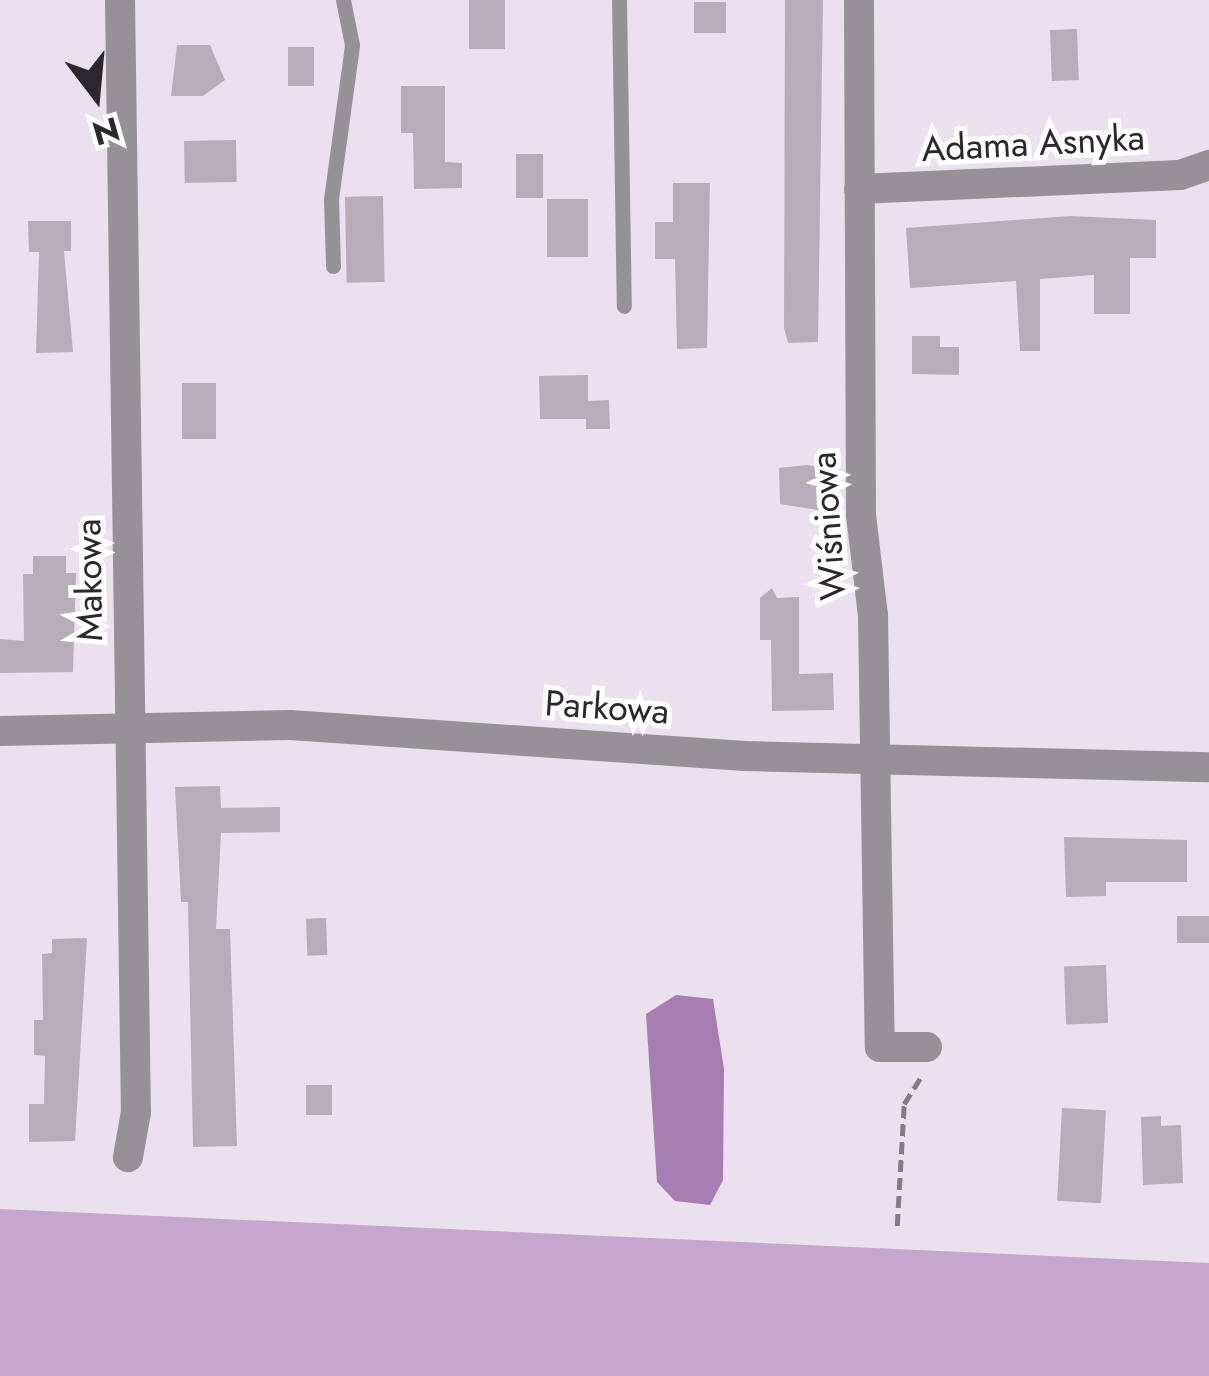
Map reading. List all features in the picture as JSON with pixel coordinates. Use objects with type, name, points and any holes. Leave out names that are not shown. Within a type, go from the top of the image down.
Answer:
[{"type":"street","name":"Makowa","points":[[120,0],[136,1112],[128,1157]]},
{"type":"street","name":"Wiśniowa","points":[[860,0],[862,554],[878,755],[880,1047],[926,1058]]},
{"type":"street","name":"Adama Asnyka","points":[[859,189],[1163,176],[1209,166]]},
{"type":"street","name":"Parkowa","points":[[0,731],[350,727],[745,756],[878,755],[1209,767]]},
{"type":"lane","points":[[333,266],[331,199],[352,45],[343,0]]},
{"type":"lane","points":[[619,0],[624,305]]},
{"type":"path","points":[[897,1226],[904,1104],[926,1058]]},
{"type":"shaded area","points":[[676,995],[713,999],[724,1069],[723,1180],[710,1205],[675,1201],[657,1182],[646,1014]]},
{"type":"shaded area","points":[[0,1209],[1209,1263],[1209,1376],[0,1376]]},
{"type":"building","points":[[469,0],[505,0],[505,49],[469,49]]},
{"type":"building","points":[[785,0],[823,0],[818,342],[788,343],[784,328]]},
{"type":"building","points":[[694,2],[726,2],[726,33],[694,33]]},
{"type":"building","points":[[1077,29],[1079,80],[1052,81],[1050,30]]},
{"type":"building","points":[[177,45],[210,45],[225,80],[203,96],[171,96]]},
{"type":"building","points":[[288,47],[314,47],[314,86],[288,86]]},
{"type":"building","points":[[401,86],[445,86],[445,162],[462,163],[462,188],[414,189],[413,133],[401,133]]},
{"type":"building","points":[[236,140],[237,182],[185,183],[184,141]]},
{"type":"building","points":[[516,154],[543,154],[543,198],[516,198]]},
{"type":"building","points":[[673,183],[710,183],[707,348],[677,349],[675,259],[655,259],[655,222],[673,222]]},
{"type":"building","points":[[383,196],[385,282],[347,283],[345,197]]},
{"type":"building","points":[[547,199],[588,199],[588,257],[547,257]]},
{"type":"building","points":[[1070,216],[1156,220],[1156,258],[1130,258],[1130,314],[1094,314],[1094,275],[1040,279],[1040,351],[1020,351],[1016,281],[910,288],[906,228]]},
{"type":"building","points":[[28,221],[71,221],[71,251],[64,251],[73,352],[36,353],[39,252],[29,252]]},
{"type":"building","points":[[912,336],[940,336],[940,347],[959,347],[959,375],[912,374]]},
{"type":"building","points":[[588,375],[588,401],[609,400],[610,429],[586,429],[586,419],[540,419],[539,376]]},
{"type":"building","points":[[182,383],[216,383],[216,439],[182,439]]},
{"type":"building","points":[[779,468],[824,468],[824,511],[780,504]]},
{"type":"building","points":[[33,556],[66,556],[66,573],[76,573],[73,672],[0,673],[0,639],[24,641],[23,574],[33,574]]},
{"type":"building","points":[[772,588],[777,598],[799,597],[799,674],[833,673],[834,710],[772,711],[771,640],[760,640],[760,598]]},
{"type":"building","points":[[220,786],[221,808],[280,807],[280,832],[221,833],[216,929],[230,929],[237,1146],[193,1147],[188,902],[181,902],[175,787]]},
{"type":"building","points":[[1064,837],[1187,840],[1187,882],[1106,882],[1106,896],[1066,897]]},
{"type":"building","points":[[1177,916],[1209,916],[1209,943],[1177,943]]},
{"type":"building","points":[[326,918],[327,955],[307,956],[306,919]]},
{"type":"building","points":[[87,938],[75,1141],[29,1142],[29,1104],[44,1104],[45,1056],[34,1055],[34,1020],[43,1020],[42,954],[52,953],[52,939]]},
{"type":"building","points":[[1106,965],[1108,1023],[1066,1024],[1064,966]]},
{"type":"building","points":[[306,1085],[332,1085],[332,1115],[306,1115]]},
{"type":"building","points":[[1062,1108],[1106,1110],[1101,1203],[1057,1201]]},
{"type":"building","points":[[1161,1116],[1161,1126],[1181,1125],[1183,1183],[1143,1185],[1141,1117]]}]
